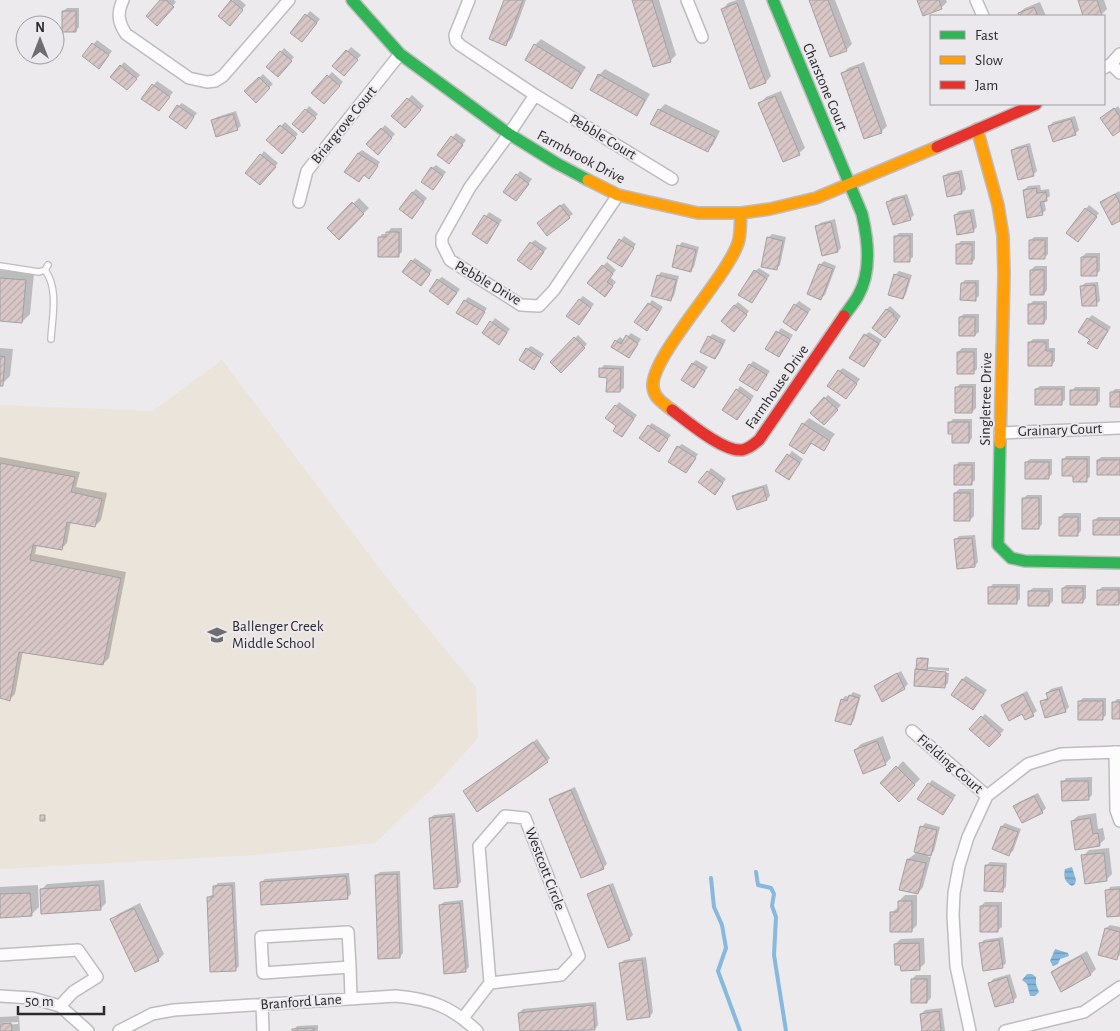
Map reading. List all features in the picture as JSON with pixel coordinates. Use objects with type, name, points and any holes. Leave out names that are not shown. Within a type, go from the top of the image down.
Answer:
[{"type":"street","points":[[123,0],[118,18],[126,34],[189,78],[206,82],[223,76],[230,70],[289,0]]},
{"type":"street","name":"Farmbrook Drive","points":[[352,0],[400,54],[509,134],[556,163],[618,195],[698,213],[741,213],[770,209],[816,198],[977,129],[1021,107]]},
{"type":"street","name":"Pebble Court","points":[[469,0],[455,35],[456,41],[535,95],[672,179]]},
{"type":"street","points":[[687,0],[702,37]]},
{"type":"street","name":"Charstone Court","points":[[773,0],[850,185]]},
{"type":"street","points":[[976,0],[983,15]]},
{"type":"street","name":"Briargrove Court","points":[[299,202],[307,171],[400,54]]},
{"type":"street","points":[[1120,54],[1108,66],[1120,73]]},
{"type":"street","points":[[509,134],[535,95]]},
{"type":"street","name":"Singletree Drive","points":[[977,129],[998,205],[1003,236],[1004,274],[998,545],[1011,558],[1025,561],[1120,563]]},
{"type":"street","name":"Pebble Drive","points":[[509,134],[470,187],[442,237],[442,244],[450,260],[521,305],[539,306],[554,290],[618,195]]},
{"type":"street","name":"Farmhouse Drive","points":[[741,213],[739,242],[729,263],[675,339],[655,372],[653,380],[655,394],[660,401],[715,440],[737,451],[745,450],[759,440],[860,294],[868,264],[866,232],[862,214],[850,185]]},
{"type":"street","name":"Grainary Court","points":[[1000,433],[1120,428]]},
{"type":"street","name":"Fielding Court","points":[[912,731],[987,796]]},
{"type":"street","points":[[970,1031],[955,958],[954,893],[959,866],[968,837],[987,796],[1028,764],[1061,754],[1117,752],[1116,810],[1120,821]]},
{"type":"street","name":"Westcott Circle","points":[[505,816],[525,818],[578,956],[562,976],[490,983],[479,846],[505,816]]},
{"type":"street","points":[[350,967],[263,973],[261,937],[348,932],[352,998]]},
{"type":"street","points":[[0,956],[78,950],[97,977],[74,992],[60,1006]]},
{"type":"street","points":[[463,1018],[490,983]]},
{"type":"street","points":[[1005,1031],[1084,1012],[1120,987]]},
{"type":"street","points":[[0,996],[32,998],[60,1006],[88,1031]]},
{"type":"street","name":"Branford Lane","points":[[119,1031],[146,1017],[163,1012],[396,996],[413,998],[439,1005],[463,1018],[477,1031]]},
{"type":"street","points":[[262,1004],[263,1031]]},
{"type":"lane","points":[[0,266],[39,272],[47,268],[53,286],[51,339]]},
{"type":"shaded area","name":"Ballenger Creek Middle School","points":[[222,360],[390,582],[476,687],[478,738],[435,786],[375,843],[256,855],[0,869],[0,405],[153,411]]},
{"type":"water","points":[[1072,867],[1076,880],[1072,886],[1066,881],[1064,874],[1065,869]]},
{"type":"water","points":[[1055,949],[1068,953],[1069,956],[1060,959],[1058,964],[1053,966],[1050,961]]},
{"type":"water","points":[[1027,974],[1032,974],[1036,977],[1039,992],[1035,996],[1030,996],[1027,984],[1022,980]]},
{"type":"building","points":[[160,0],[166,0],[174,7],[157,26],[146,16]]},
{"type":"building","points":[[231,0],[243,10],[230,26],[218,16]]},
{"type":"building","points":[[504,0],[523,0],[506,46],[489,39]]},
{"type":"building","points":[[632,0],[652,0],[671,62],[653,67]]},
{"type":"building","points":[[809,0],[828,0],[847,51],[830,57]]},
{"type":"building","points":[[917,0],[939,0],[942,9],[923,16]]},
{"type":"building","points":[[1078,0],[1097,0],[1102,15],[1083,15]]},
{"type":"building","points":[[737,3],[766,83],[750,89],[721,9]]},
{"type":"building","points":[[1034,7],[1038,15],[1019,15],[1018,13]]},
{"type":"building","points":[[62,11],[76,11],[76,32],[65,32],[65,15],[62,15]]},
{"type":"building","points":[[305,14],[317,23],[302,42],[290,33]]},
{"type":"building","points":[[92,43],[109,55],[99,69],[82,56]]},
{"type":"building","points":[[534,44],[581,73],[572,89],[525,60]]},
{"type":"building","points":[[346,50],[358,60],[344,76],[332,66]]},
{"type":"building","points":[[280,51],[292,61],[278,77],[266,67]]},
{"type":"building","points":[[120,65],[137,79],[127,90],[110,77]]},
{"type":"building","points":[[858,67],[882,133],[864,139],[841,73]]},
{"type":"building","points":[[598,74],[645,100],[637,116],[590,90]]},
{"type":"building","points":[[327,75],[340,86],[324,104],[311,93]]},
{"type":"building","points":[[259,77],[270,88],[256,103],[244,91]]},
{"type":"building","points":[[152,84],[170,97],[159,111],[141,99]]},
{"type":"building","points":[[775,96],[800,155],[783,162],[758,103]]},
{"type":"building","points":[[407,98],[421,110],[405,128],[391,116]]},
{"type":"building","points":[[177,105],[194,117],[186,129],[169,117]]},
{"type":"building","points":[[1114,108],[1120,117],[1120,131],[1113,136],[1100,118]]},
{"type":"building","points":[[305,109],[316,118],[303,133],[292,124]]},
{"type":"building","points":[[658,109],[715,137],[708,152],[650,124]]},
{"type":"building","points":[[233,114],[238,130],[216,137],[211,120]]},
{"type":"building","points":[[1071,119],[1076,135],[1053,142],[1048,126]]},
{"type":"building","points":[[280,125],[296,138],[282,154],[266,140]]},
{"type":"building","points":[[381,128],[392,138],[378,155],[366,144]]},
{"type":"building","points":[[451,136],[463,145],[449,164],[437,155]]},
{"type":"building","points":[[1027,146],[1034,176],[1018,180],[1011,150]]},
{"type":"building","points":[[358,153],[378,166],[369,179],[364,175],[359,182],[344,172]]},
{"type":"building","points":[[260,154],[276,167],[260,185],[245,173]]},
{"type":"building","points":[[431,167],[443,176],[433,190],[421,182]]},
{"type":"building","points":[[959,173],[962,194],[947,197],[943,176]]},
{"type":"building","points":[[516,174],[529,184],[516,201],[503,192]]},
{"type":"building","points":[[1036,188],[1037,193],[1046,192],[1047,201],[1040,202],[1043,215],[1027,218],[1023,190]]},
{"type":"building","points":[[412,192],[424,202],[412,219],[399,209]]},
{"type":"building","points":[[1115,194],[1120,203],[1120,221],[1112,225],[1100,202]]},
{"type":"building","points":[[904,197],[911,220],[893,225],[886,202]]},
{"type":"building","points":[[352,202],[364,214],[339,240],[327,228]]},
{"type":"building","points":[[560,205],[570,218],[547,236],[537,223]]},
{"type":"building","points":[[1085,208],[1097,217],[1078,242],[1066,233]]},
{"type":"building","points":[[970,212],[974,232],[957,235],[954,215]]},
{"type":"building","points":[[484,215],[499,224],[487,244],[472,234]]},
{"type":"building","points":[[831,222],[838,252],[822,256],[815,226]]},
{"type":"building","points":[[386,232],[399,232],[399,257],[378,257],[378,237],[386,237]]},
{"type":"building","points":[[894,236],[910,236],[910,262],[894,262]]},
{"type":"building","points":[[767,237],[783,241],[777,270],[761,267]]},
{"type":"building","points":[[619,239],[634,248],[622,267],[607,258]]},
{"type":"building","points":[[1029,240],[1045,240],[1045,259],[1029,259]]},
{"type":"building","points":[[530,242],[544,252],[531,270],[517,260]]},
{"type":"building","points":[[956,244],[972,244],[972,264],[956,264]]},
{"type":"building","points":[[677,245],[696,250],[691,272],[672,267]]},
{"type":"building","points":[[1081,257],[1097,257],[1097,276],[1081,276]]},
{"type":"building","points":[[411,260],[430,274],[421,286],[402,272]]},
{"type":"building","points":[[819,264],[833,269],[821,300],[807,294]]},
{"type":"building","points":[[602,265],[613,274],[607,282],[613,286],[605,297],[587,283]]},
{"type":"building","points":[[754,270],[767,279],[752,303],[738,295]]},
{"type":"building","points":[[1030,270],[1044,270],[1044,295],[1030,295]]},
{"type":"building","points":[[894,274],[909,279],[903,299],[888,295]]},
{"type":"building","points":[[657,275],[676,280],[671,301],[651,296]]},
{"type":"building","points":[[0,278],[26,280],[22,323],[0,321]]},
{"type":"building","points":[[437,279],[457,293],[448,305],[429,291]]},
{"type":"building","points":[[961,283],[976,283],[976,301],[960,300]]},
{"type":"building","points":[[1095,285],[1097,306],[1082,306],[1080,286]]},
{"type":"building","points":[[579,299],[591,308],[579,325],[566,316]]},
{"type":"building","points":[[464,300],[485,312],[477,325],[456,313]]},
{"type":"building","points":[[648,303],[660,311],[647,331],[634,322]]},
{"type":"building","points":[[794,304],[808,313],[796,331],[783,322]]},
{"type":"building","points":[[1028,304],[1044,304],[1044,324],[1028,324]]},
{"type":"building","points":[[734,305],[747,315],[734,332],[721,321]]},
{"type":"building","points":[[886,309],[894,314],[893,316],[898,320],[885,338],[872,328]]},
{"type":"building","points":[[959,317],[975,317],[975,336],[959,336]]},
{"type":"building","points":[[1087,318],[1108,331],[1097,349],[1087,343],[1090,340],[1078,332]]},
{"type":"building","points":[[490,321],[507,333],[499,345],[482,333]]},
{"type":"building","points":[[776,331],[790,339],[779,357],[765,349]]},
{"type":"building","points":[[864,334],[879,344],[864,367],[849,358]]},
{"type":"building","points":[[626,335],[638,344],[629,358],[611,347],[615,340],[621,344]]},
{"type":"building","points":[[708,336],[723,344],[715,359],[700,352]]},
{"type":"building","points":[[574,337],[585,348],[561,373],[550,362]]},
{"type":"building","points":[[1028,342],[1046,342],[1046,351],[1052,351],[1052,366],[1028,366]]},
{"type":"building","points":[[526,348],[541,358],[534,370],[519,360]]},
{"type":"building","points":[[957,352],[974,352],[974,374],[957,374]]},
{"type":"building","points":[[0,356],[5,357],[3,386],[0,386]]},
{"type":"building","points":[[692,363],[705,371],[694,388],[681,380]]},
{"type":"building","points":[[749,364],[767,375],[757,391],[739,380]]},
{"type":"building","points":[[599,368],[621,369],[620,392],[606,392],[607,378],[599,377]]},
{"type":"building","points":[[838,370],[857,384],[846,399],[827,386]]},
{"type":"building","points":[[955,387],[973,387],[972,413],[955,413]]},
{"type":"building","points":[[736,389],[751,400],[737,420],[722,410]]},
{"type":"building","points":[[1035,389],[1062,389],[1062,405],[1035,405]]},
{"type":"building","points":[[1070,390],[1097,390],[1097,405],[1070,405]]},
{"type":"building","points":[[1110,392],[1120,392],[1120,407],[1110,407]]},
{"type":"building","points":[[824,397],[838,410],[824,425],[810,413]]},
{"type":"building","points":[[615,405],[634,419],[622,437],[613,431],[616,426],[605,418]]},
{"type":"building","points":[[948,422],[969,422],[969,443],[952,443],[952,434],[948,434]]},
{"type":"building","points":[[802,423],[830,441],[824,451],[811,443],[804,454],[789,445]]},
{"type":"building","points":[[648,425],[668,439],[659,452],[639,438]]},
{"type":"building","points":[[677,446],[696,458],[686,473],[668,462]]},
{"type":"building","points":[[787,454],[800,463],[789,480],[775,471]]},
{"type":"building","points":[[1062,459],[1087,459],[1087,482],[1073,482],[1073,476],[1062,476]]},
{"type":"building","points":[[1097,460],[1120,460],[1120,475],[1097,475]]},
{"type":"building","points":[[1025,462],[1049,462],[1049,479],[1025,479]]},
{"type":"building","points":[[0,463],[75,477],[71,492],[102,499],[95,527],[67,522],[62,550],[33,545],[30,560],[121,578],[103,665],[19,652],[10,701],[0,698]]},
{"type":"building","points":[[954,465],[972,465],[972,485],[954,485]]},
{"type":"building","points":[[707,471],[723,483],[715,495],[698,482]]},
{"type":"building","points":[[763,487],[767,500],[737,510],[732,496]]},
{"type":"building","points":[[954,493],[970,493],[970,521],[954,521]]},
{"type":"building","points":[[1022,498],[1039,498],[1039,529],[1022,529]]},
{"type":"building","points":[[1059,517],[1078,517],[1078,536],[1059,536]]},
{"type":"building","points":[[1093,520],[1120,520],[1120,535],[1093,535]]},
{"type":"building","points":[[972,538],[975,567],[957,569],[954,539]]},
{"type":"building","points":[[988,587],[1017,587],[1017,604],[988,604]]},
{"type":"building","points":[[1062,588],[1083,588],[1083,603],[1062,603]]},
{"type":"building","points":[[1097,590],[1119,590],[1119,605],[1097,605]]},
{"type":"building","points":[[1028,591],[1049,591],[1049,606],[1028,606]]},
{"type":"building","points":[[917,658],[928,659],[927,670],[916,669]]},
{"type":"building","points":[[915,669],[946,672],[945,688],[914,686]]},
{"type":"building","points":[[897,673],[905,689],[882,702],[874,686]]},
{"type":"building","points":[[962,679],[984,694],[973,710],[951,695]]},
{"type":"building","points":[[1059,689],[1066,712],[1045,718],[1040,701],[1048,699],[1046,693]]},
{"type":"building","points":[[1023,694],[1034,716],[1025,720],[1022,714],[1009,721],[1001,705]]},
{"type":"building","points":[[849,695],[859,698],[851,725],[835,721],[841,699],[847,701]]},
{"type":"building","points":[[1078,701],[1103,701],[1103,720],[1078,720]]},
{"type":"building","points":[[1112,702],[1120,702],[1120,719],[1112,719]]},
{"type":"building","points":[[981,716],[1001,735],[989,747],[969,729]]},
{"type":"building","points":[[877,741],[886,765],[863,774],[854,750]]},
{"type":"building","points":[[533,742],[548,762],[477,812],[463,791]]},
{"type":"building","points":[[896,766],[915,785],[899,802],[880,783]]},
{"type":"building","points":[[1061,781],[1088,781],[1089,800],[1062,801]]},
{"type":"building","points":[[928,783],[953,799],[943,815],[917,799]]},
{"type":"building","points":[[571,790],[604,869],[581,878],[549,799]]},
{"type":"building","points":[[1034,796],[1043,813],[1022,823],[1013,806]]},
{"type":"building","points":[[40,815],[45,815],[45,821],[40,821]]},
{"type":"building","points":[[452,816],[458,887],[434,889],[429,818]]},
{"type":"building","points":[[1090,818],[1093,834],[1098,833],[1100,846],[1075,850],[1071,821]]},
{"type":"building","points":[[920,826],[937,830],[931,856],[914,852]]},
{"type":"building","points":[[1001,826],[1018,832],[1009,856],[992,849]]},
{"type":"building","points":[[1104,853],[1107,881],[1085,884],[1081,855]]},
{"type":"building","points":[[907,859],[926,863],[918,894],[899,890]]},
{"type":"building","points":[[985,865],[1004,866],[1003,892],[984,891]]},
{"type":"building","points":[[397,874],[400,958],[378,959],[375,875]]},
{"type":"building","points":[[346,876],[348,899],[261,905],[260,882]]},
{"type":"building","points":[[99,885],[101,910],[41,914],[40,889]]},
{"type":"building","points":[[232,885],[236,971],[210,972],[207,897],[213,897],[213,886]]},
{"type":"building","points":[[609,885],[630,940],[608,948],[587,894]]},
{"type":"building","points":[[1120,889],[1120,916],[1107,917],[1105,890]]},
{"type":"building","points":[[30,893],[32,916],[0,918],[0,894]]},
{"type":"building","points":[[898,901],[912,901],[912,932],[890,932],[890,912],[898,912]]},
{"type":"building","points":[[460,903],[466,972],[444,974],[439,905]]},
{"type":"building","points":[[980,906],[998,906],[998,932],[980,932]]},
{"type":"building","points":[[134,908],[159,961],[135,972],[110,919]]},
{"type":"building","points":[[1105,928],[1120,932],[1120,947],[1117,960],[1098,955]]},
{"type":"building","points":[[999,940],[1003,968],[983,971],[979,943]]},
{"type":"building","points":[[919,943],[920,970],[901,971],[900,965],[895,965],[894,944]]},
{"type":"building","points":[[1081,956],[1091,975],[1061,992],[1051,972]]},
{"type":"building","points":[[642,960],[650,1017],[627,1020],[619,963]]},
{"type":"building","points":[[1007,977],[1014,1002],[995,1007],[988,983]]},
{"type":"building","points":[[911,979],[927,979],[927,1003],[911,1003]]},
{"type":"building","points":[[593,1005],[595,1030],[520,1031],[518,1013]]},
{"type":"building","points":[[939,1011],[941,1031],[922,1031],[920,1014]]},
{"type":"building","points":[[11,1023],[12,1031],[0,1031],[0,1024]]},
{"type":"building","points":[[314,1028],[314,1031],[292,1031],[292,1029]]},
{"type":"waterway","points":[[756,872],[758,885],[771,888],[774,894],[772,906],[776,917],[774,955],[786,1031]]},
{"type":"waterway","points":[[711,878],[714,907],[722,925],[726,948],[718,971],[740,1031]]},
{"type":"traffic: fast","points":[[352,0],[400,54],[509,134],[588,180]]},
{"type":"traffic: fast","points":[[773,0],[862,214],[866,234],[867,266],[858,296],[844,316]]},
{"type":"traffic: fast","points":[[1000,443],[998,545],[1011,558],[1025,561],[1120,563]]},
{"type":"traffic: slow","points":[[977,129],[998,205],[1003,236],[1004,274],[1000,443]]},
{"type":"traffic: slow","points":[[588,180],[618,195],[698,213],[741,213],[770,209],[816,198],[937,147]]},
{"type":"traffic: slow","points":[[672,410],[659,400],[655,394],[653,387],[655,374],[675,338],[731,258],[739,240],[741,213]]},
{"type":"traffic: jam","points":[[937,147],[1034,105]]},
{"type":"traffic: jam","points":[[672,410],[706,435],[725,446],[742,450],[749,447],[759,440],[844,316]]},
{"type":"place","name":"Ballenger Creek Middle School","points":[[217,635]]}]
